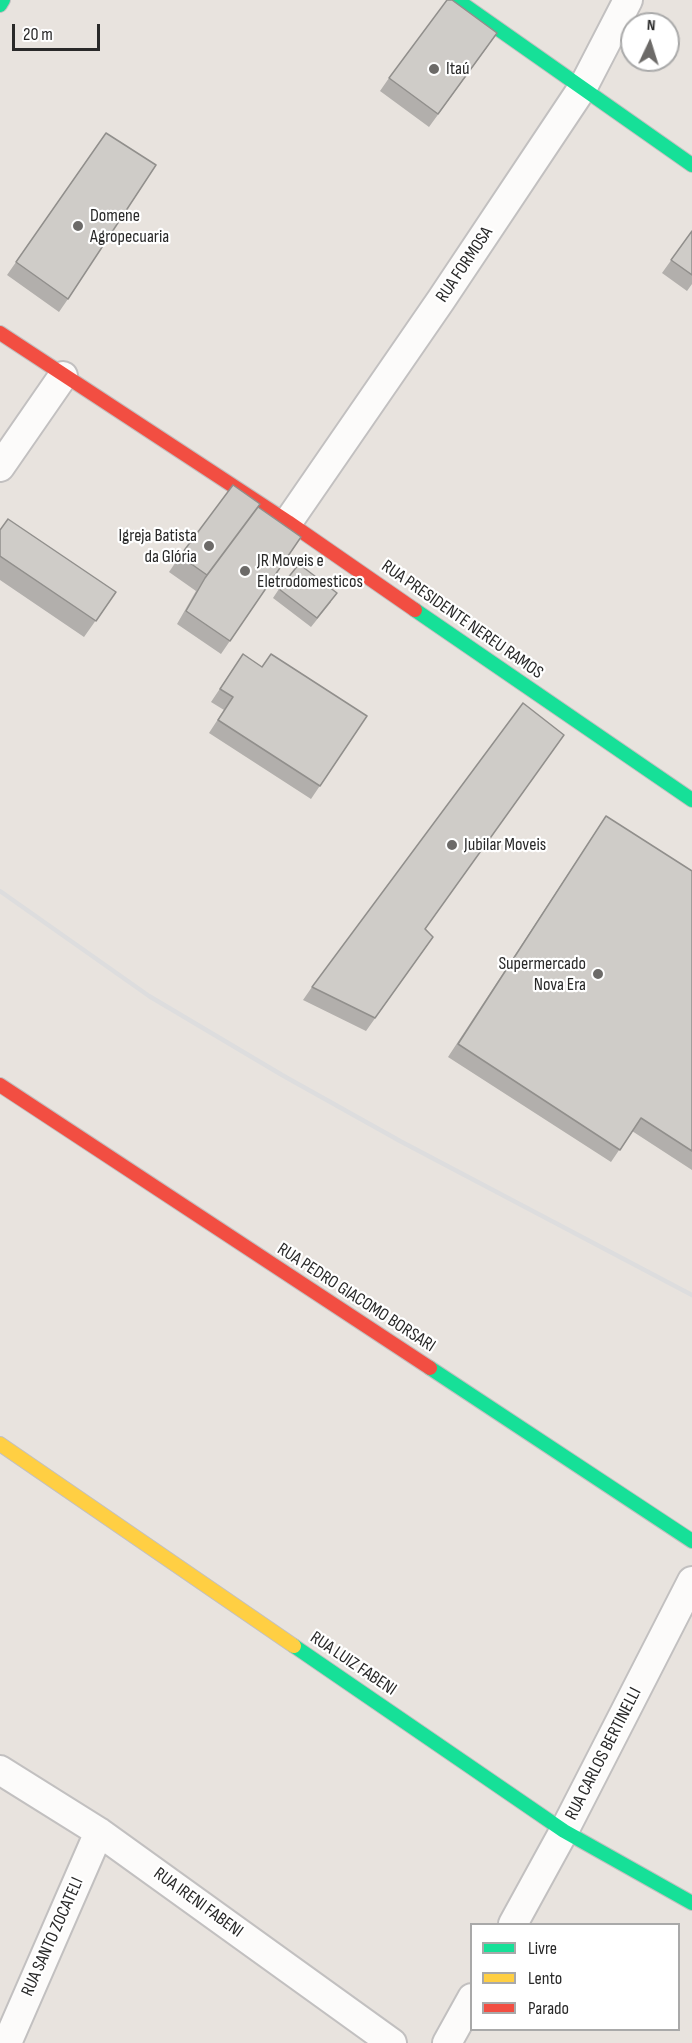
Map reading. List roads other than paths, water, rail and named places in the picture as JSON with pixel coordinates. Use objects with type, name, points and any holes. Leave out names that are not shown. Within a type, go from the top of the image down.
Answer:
[{"type":"street","points":[[0,5],[3,0]]},
{"type":"street","points":[[457,0],[692,165]]},
{"type":"street","name":"RUA FORMOSA","points":[[288,522],[584,87],[628,0]]},
{"type":"street","name":"RUA PRESIDENTE NEREU RAMOS","points":[[0,333],[288,522],[692,800]]},
{"type":"street","points":[[0,467],[63,376]]},
{"type":"street","name":"RUA PEDRO GIACOMO BORSARI","points":[[0,1084],[692,1541]]},
{"type":"street","name":"RUA LUIZ FABENI","points":[[0,1444],[564,1831],[692,1904]]},
{"type":"street","name":"RUA CARLOS BERTINELLI","points":[[514,1923],[564,1831],[692,1581]]},
{"type":"street","name":"RUA IRENI FABENI","points":[[0,1770],[99,1832],[361,2034],[392,2043]]},
{"type":"street","name":"RUA SANTO ZOCATELI","points":[[7,2043],[99,1832]]},
{"type":"street","points":[[447,2043],[470,2000]]},
{"type":"railway","points":[[0,891],[149,996],[282,1075],[400,1141],[692,1295]]},
{"type":"place","name":"Itaú","points":[[434,69]]},
{"type":"place","name":"Domene Agropecuaria","points":[[78,226]]},
{"type":"place","name":"Igreja Batista da Glória","points":[[209,546]]},
{"type":"place","name":"JR Moveis e Eletrodomesticos","points":[[245,571]]},
{"type":"place","name":"Jubilar Moveis","points":[[452,845]]},
{"type":"place","name":"Supermercado Nova Era","points":[[598,974]]}]
